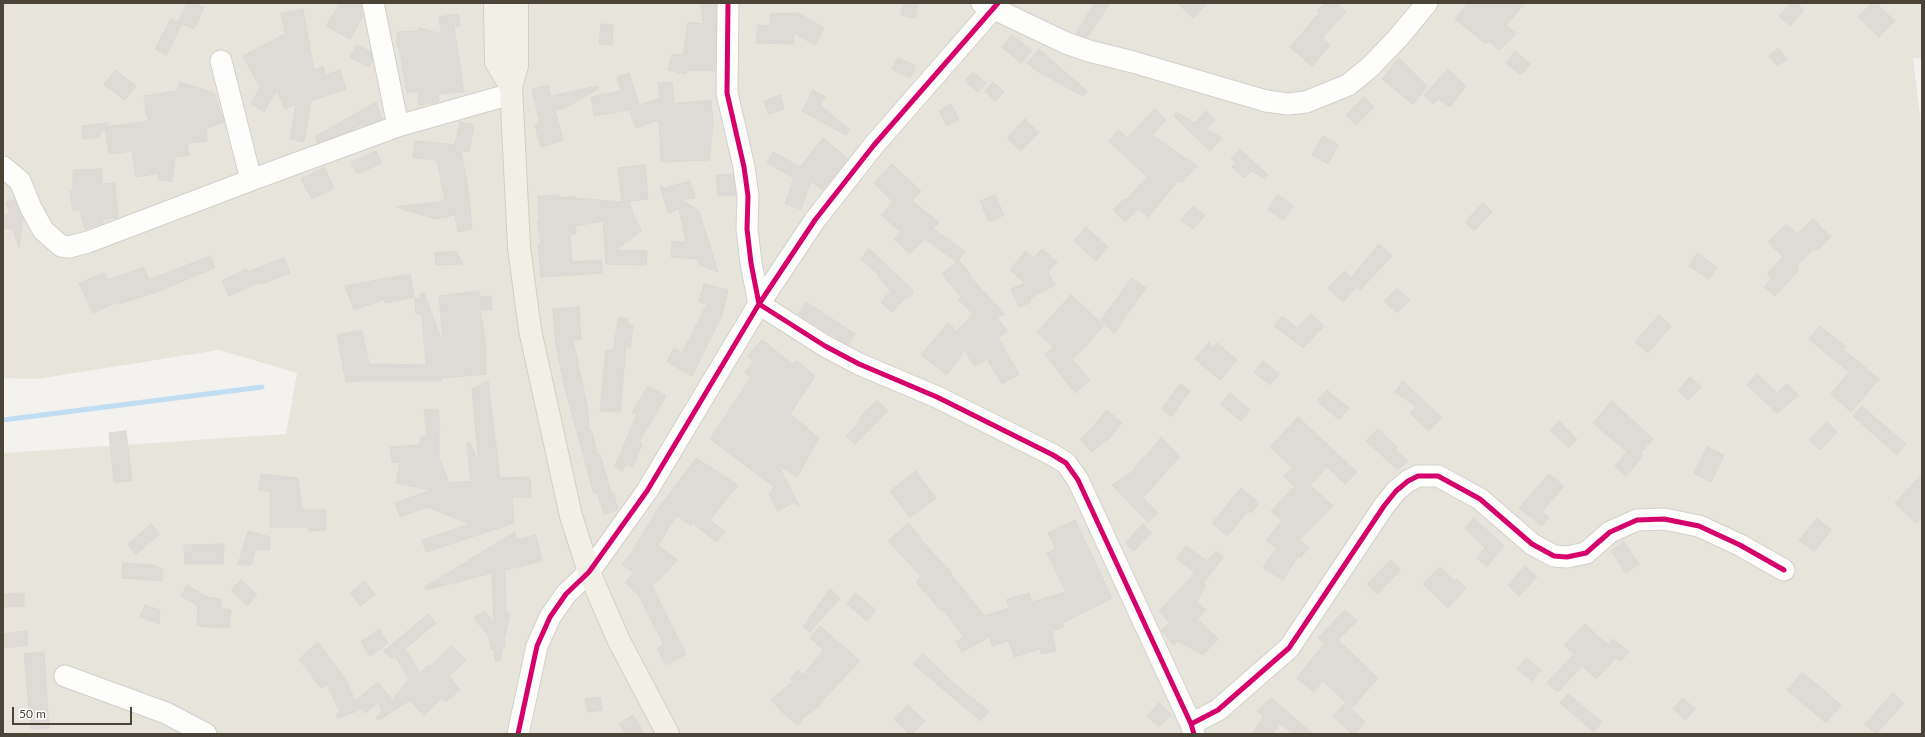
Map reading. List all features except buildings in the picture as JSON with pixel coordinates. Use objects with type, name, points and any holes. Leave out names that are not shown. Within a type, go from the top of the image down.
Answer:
[{"type":"main road","points":[[495,3],[496,62],[511,91]]},
{"type":"main road","points":[[517,3],[517,66],[511,91],[519,247],[530,330],[571,516],[589,572],[619,641],[668,734]]},
{"type":"street","points":[[373,3],[398,126]]},
{"type":"street","points":[[728,3],[727,93],[744,167],[748,196],[749,243],[760,304],[825,346],[859,364],[937,397],[1053,454],[1066,463],[1078,480],[1193,729],[1218,710],[1289,648],[1384,506],[1396,491],[1408,481],[1418,476],[1438,476],[1469,492],[1480,499],[1532,544],[1554,556],[1571,557],[1586,553],[1610,532],[1637,520],[1664,519],[1699,526],[1740,545],[1784,570]]},
{"type":"street","points":[[518,734],[537,646],[550,617],[566,594],[589,572],[647,491],[760,304],[815,220],[874,145],[991,5],[1066,43],[1089,51],[1133,62],[1266,101],[1288,104],[1306,102],[1348,85],[1370,67],[1397,39],[1427,3]]},
{"type":"street","points":[[221,61],[251,180]]},
{"type":"street","points":[[3,167],[20,181],[31,208],[44,230],[61,246],[70,247],[88,242],[398,126],[511,91]]},
{"type":"street","points":[[65,676],[166,713],[206,734]]},
{"type":"shaded area","points":[[3,3],[1922,3],[1922,58],[1913,58],[1922,131],[1922,734],[3,734],[3,453],[286,434],[297,373],[219,350],[37,379],[3,378]]},
{"type":"waterway","points":[[3,420],[262,387]]},
{"type":"cycle path","points":[[518,734],[537,646],[550,617],[566,594],[589,572],[647,491],[759,304],[751,263],[747,229],[748,196],[744,167],[727,93],[728,3]]},
{"type":"cycle path","points":[[998,3],[874,145],[815,220],[759,304],[825,346],[859,364],[937,397],[1053,455],[1066,463],[1078,480],[1191,724],[1194,734]]},
{"type":"cycle path","points":[[1191,724],[1218,710],[1289,648],[1384,506],[1396,491],[1408,481],[1418,476],[1438,476],[1480,499],[1532,544],[1554,556],[1567,557],[1586,553],[1610,532],[1637,520],[1664,519],[1699,526],[1740,545],[1784,570]]}]
